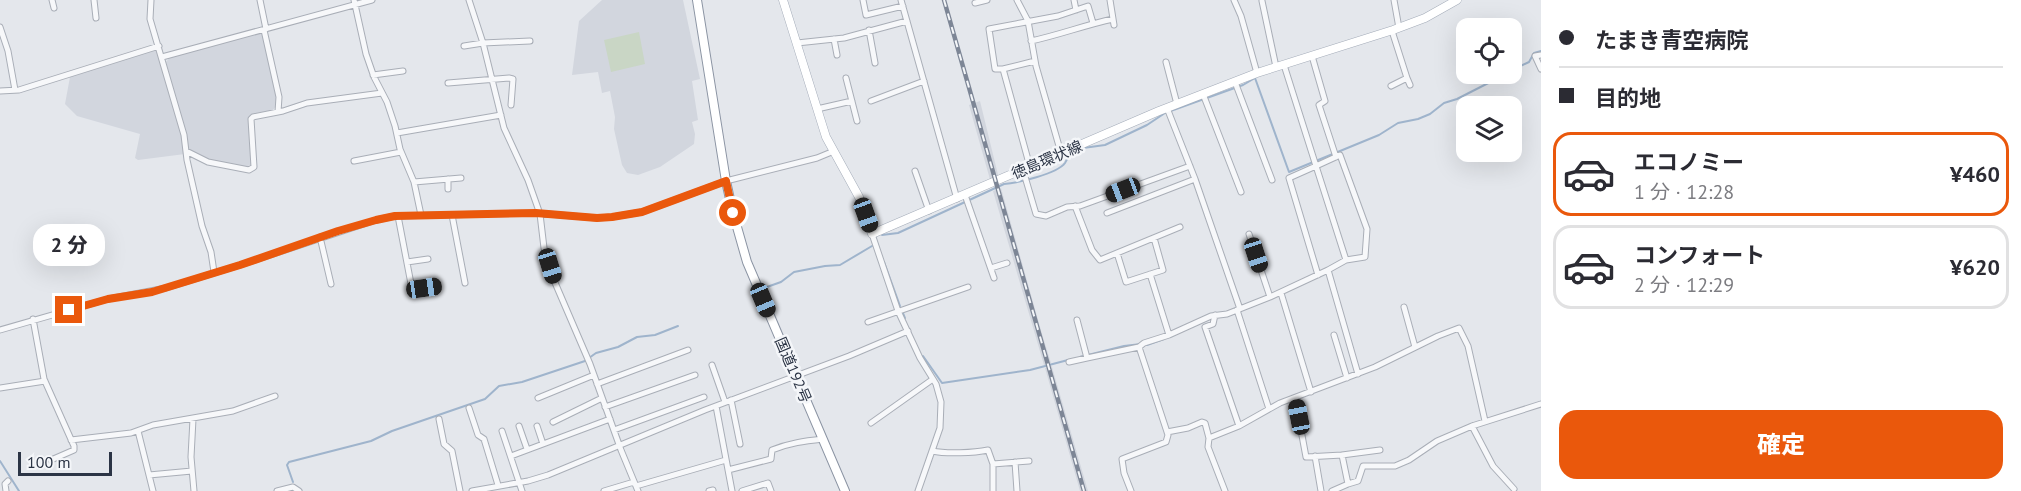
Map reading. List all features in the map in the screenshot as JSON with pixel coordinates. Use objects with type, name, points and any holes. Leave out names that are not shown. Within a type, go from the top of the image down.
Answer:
[{"type":"highway","name":"国道192号","points":[[697,0],[726,181],[747,262],[845,491]]},
{"type":"main road","points":[[783,0],[826,137],[859,197],[872,234]]},
{"type":"main road","name":"徳島環状線","points":[[872,234],[1026,174],[1062,153],[1168,110],[1177,104],[1236,86],[1257,73],[1425,18],[1456,0]]},
{"type":"street","points":[[52,0],[54,8]]},
{"type":"street","points":[[94,0],[96,18]]},
{"type":"street","points":[[151,0],[150,19],[184,135],[202,226],[211,252],[214,272]]},
{"type":"street","points":[[260,0],[279,97],[278,112]]},
{"type":"street","points":[[162,57],[265,30],[354,2],[372,0]]},
{"type":"street","points":[[469,0],[483,43],[509,143],[528,180],[540,214],[544,248],[553,278],[594,375],[636,486]]},
{"type":"street","points":[[863,0],[866,15],[902,3],[924,81],[964,199],[978,226],[994,278]]},
{"type":"street","points":[[975,3],[987,0]]},
{"type":"street","points":[[1017,0],[1028,21],[1035,61],[1062,153]]},
{"type":"street","points":[[1074,0],[1076,10]]},
{"type":"street","points":[[1032,41],[1093,23],[1113,22],[1110,0]]},
{"type":"street","points":[[1234,0],[1241,16],[1257,73]]},
{"type":"street","points":[[1394,0],[1395,29],[1410,85]]},
{"type":"street","points":[[1262,1],[1280,66],[1346,260]]},
{"type":"street","points":[[354,2],[366,54],[414,182],[420,215]]},
{"type":"street","points":[[1035,61],[995,69],[989,29],[1058,16],[1088,6],[1093,23]]},
{"type":"street","points":[[797,44],[834,39],[907,21]]},
{"type":"street","points":[[0,27],[8,51],[15,90]]},
{"type":"street","points":[[869,30],[875,63]]},
{"type":"street","points":[[834,39],[837,55]]},
{"type":"street","points":[[464,46],[530,41]]},
{"type":"street","points":[[0,91],[15,90],[66,76],[159,46]]},
{"type":"street","points":[[1541,55],[1535,56],[1541,69]]},
{"type":"street","points":[[1312,56],[1325,101],[1319,105],[1335,155]]},
{"type":"street","points":[[1166,62],[1177,104]]},
{"type":"street","points":[[1003,69],[1036,214],[1046,216],[1190,166]]},
{"type":"street","points":[[373,75],[403,71]]},
{"type":"street","points":[[846,78],[857,121]]},
{"type":"street","points":[[1391,86],[1407,78]]},
{"type":"street","points":[[448,83],[513,79],[511,105]]},
{"type":"street","points":[[871,100],[924,81]]},
{"type":"street","points":[[1236,86],[1272,180]]},
{"type":"street","points":[[186,151],[208,162],[249,170],[254,167],[251,119],[253,117],[307,103],[382,93]]},
{"type":"street","points":[[1205,97],[1241,192]]},
{"type":"street","points":[[817,109],[852,100]]},
{"type":"street","points":[[1168,110],[1195,179],[1269,410]]},
{"type":"street","points":[[397,133],[501,115]]},
{"type":"street","points":[[0,330],[108,299],[152,292],[376,220],[420,215],[540,214],[597,218],[627,215],[653,208],[726,181],[817,158],[834,151]]},
{"type":"street","points":[[354,161],[401,152]]},
{"type":"street","points":[[1069,362],[1086,356],[1141,345],[1215,315],[1238,310],[1281,293],[1318,275],[1328,270],[1346,260],[1365,257],[1367,229],[1340,155],[1315,164],[1289,178],[1318,275]]},
{"type":"street","points":[[915,171],[929,211]]},
{"type":"street","points":[[414,182],[460,178]]},
{"type":"street","points":[[448,179],[448,189]]},
{"type":"street","points":[[1107,213],[1195,179]]},
{"type":"street","points":[[1075,206],[1092,249],[1100,260],[1180,227]]},
{"type":"street","points":[[452,215],[455,250],[465,283]]},
{"type":"street","points":[[398,216],[412,289],[436,286]]},
{"type":"street","points":[[872,234],[898,311],[938,390],[942,416],[940,428],[918,491]]},
{"type":"street","points":[[1249,234],[1270,297]]},
{"type":"street","points":[[320,237],[332,284]]},
{"type":"street","points":[[1117,253],[1126,282],[1163,270],[1154,238]]},
{"type":"street","points":[[983,247],[991,243]]},
{"type":"street","points":[[406,262],[428,258]]},
{"type":"street","points":[[991,268],[1007,263]]},
{"type":"street","points":[[1328,270],[1358,374]]},
{"type":"street","points":[[1150,274],[1169,335]]},
{"type":"street","points":[[454,276],[463,275]]},
{"type":"street","points":[[868,322],[968,287]]},
{"type":"street","points":[[1281,293],[1311,392]]},
{"type":"street","points":[[1413,309],[1405,310],[1415,347]]},
{"type":"street","points":[[1215,315],[1213,324],[1205,327],[1239,426]]},
{"type":"street","points":[[33,319],[45,381],[74,450],[51,460]]},
{"type":"street","points":[[1077,320],[1086,356]]},
{"type":"street","points":[[1209,438],[1295,398],[1375,367],[1459,328],[1468,346],[1485,421]]},
{"type":"street","points":[[472,491],[548,475],[716,405],[908,332]]},
{"type":"street","points":[[1334,335],[1347,378]]},
{"type":"street","points":[[1131,491],[1124,473],[1122,459],[1166,442],[1167,432],[1141,345]]},
{"type":"street","points":[[597,384],[688,350]]},
{"type":"street","points":[[712,365],[728,401],[740,444]]},
{"type":"street","points":[[538,398],[594,375]]},
{"type":"street","points":[[605,407],[695,375]]},
{"type":"street","points":[[871,423],[933,379]]},
{"type":"street","points":[[0,388],[45,381]]},
{"type":"street","points":[[71,440],[99,438],[138,431],[153,425],[233,411],[275,396]]},
{"type":"street","points":[[614,430],[704,397]]},
{"type":"street","points":[[553,422],[602,398]]},
{"type":"street","points":[[1295,398],[1306,457],[1380,450]]},
{"type":"street","points":[[1332,491],[1358,481],[1363,466],[1395,466],[1409,460],[1437,441],[1472,426],[1541,404]]},
{"type":"street","points":[[716,405],[732,491]]},
{"type":"street","points":[[469,408],[478,435],[484,439],[498,485]]},
{"type":"street","points":[[193,419],[190,457],[194,491]]},
{"type":"street","points":[[439,419],[444,444],[452,451],[460,491]]},
{"type":"street","points":[[510,456],[610,419]]},
{"type":"street","points":[[1167,432],[1205,423],[1209,438],[1208,447],[1225,491]]},
{"type":"street","points":[[519,426],[527,449]]},
{"type":"street","points":[[537,426],[543,444]]},
{"type":"street","points":[[1472,426],[1493,466],[1514,489]]},
{"type":"street","points":[[138,431],[153,491]]},
{"type":"street","points":[[502,431],[522,491]]},
{"type":"street","points":[[728,470],[771,459],[772,450],[782,446],[799,441],[823,439]]},
{"type":"street","points":[[932,451],[945,454],[969,451],[977,453],[988,450],[993,464],[993,491]]},
{"type":"street","points":[[1342,455],[1348,484]]},
{"type":"street","points":[[1315,456],[1321,491]]},
{"type":"street","points":[[604,491],[636,486],[726,460]]},
{"type":"street","points":[[993,464],[1029,461]]},
{"type":"street","points":[[1015,462],[1017,491]]},
{"type":"street","points":[[149,475],[192,471]]},
{"type":"street","points":[[6,491],[5,484],[9,481]]},
{"type":"street","points":[[742,491],[768,483],[771,491]]},
{"type":"street","points":[[277,491],[293,487],[299,491]]},
{"type":"shaded area","points":[[602,0],[683,0],[700,79],[692,81],[698,120],[692,122],[695,134],[694,144],[660,167],[638,175],[627,173],[622,165],[614,129],[615,117],[610,91],[602,93],[598,72],[572,75],[579,21]]},
{"type":"shaded area","points":[[261,33],[265,37],[277,96],[273,110],[252,114],[249,119],[252,164],[246,167],[206,159],[187,148],[166,62],[170,57]]},
{"type":"shaded area","points":[[158,49],[181,129],[185,154],[138,160],[135,158],[140,134],[77,116],[65,104],[70,77]]},
{"type":"shaded area","points":[[980,101],[1000,183],[991,183],[969,105]]},
{"type":"shaded area","points":[[1001,188],[1051,363],[1044,365],[993,191]]},
{"type":"shaded area","points":[[1052,366],[1088,491],[1080,491],[1045,368]]},
{"type":"green space","points":[[639,32],[645,64],[611,72],[604,40]]},
{"type":"waterway","points":[[1522,65],[1529,62],[1534,53],[1541,51]]},
{"type":"waterway","points":[[882,235],[898,233],[1004,184],[1027,180],[1054,171],[1065,163],[1069,154],[1083,148],[1105,145],[1147,125],[1165,113],[1243,85],[1255,78],[1289,172],[1379,135],[1398,123],[1430,114],[1444,103],[1486,84]]},
{"type":"waterway","points":[[764,288],[781,282],[794,272],[840,265],[872,246]]},
{"type":"waterway","points":[[884,262],[900,306]]},
{"type":"waterway","points":[[903,313],[905,318]]},
{"type":"waterway","points":[[589,358],[637,337],[655,335],[678,326]]},
{"type":"waterway","points":[[1147,345],[1164,339]]},
{"type":"waterway","points":[[1080,357],[1141,344]]},
{"type":"waterway","points":[[923,356],[942,383],[1030,370],[1068,360]]},
{"type":"waterway","points":[[293,482],[287,465],[289,462],[371,441],[392,431],[485,399],[499,386],[522,382],[585,361]]},
{"type":"waterway","points":[[0,461],[19,491]]},
{"type":"railway","points":[[944,0],[1084,491]]},
{"type":"route","points":[[69,310],[108,299],[152,292],[338,231],[395,216],[536,213],[612,217],[642,212],[726,181],[733,213]]}]
